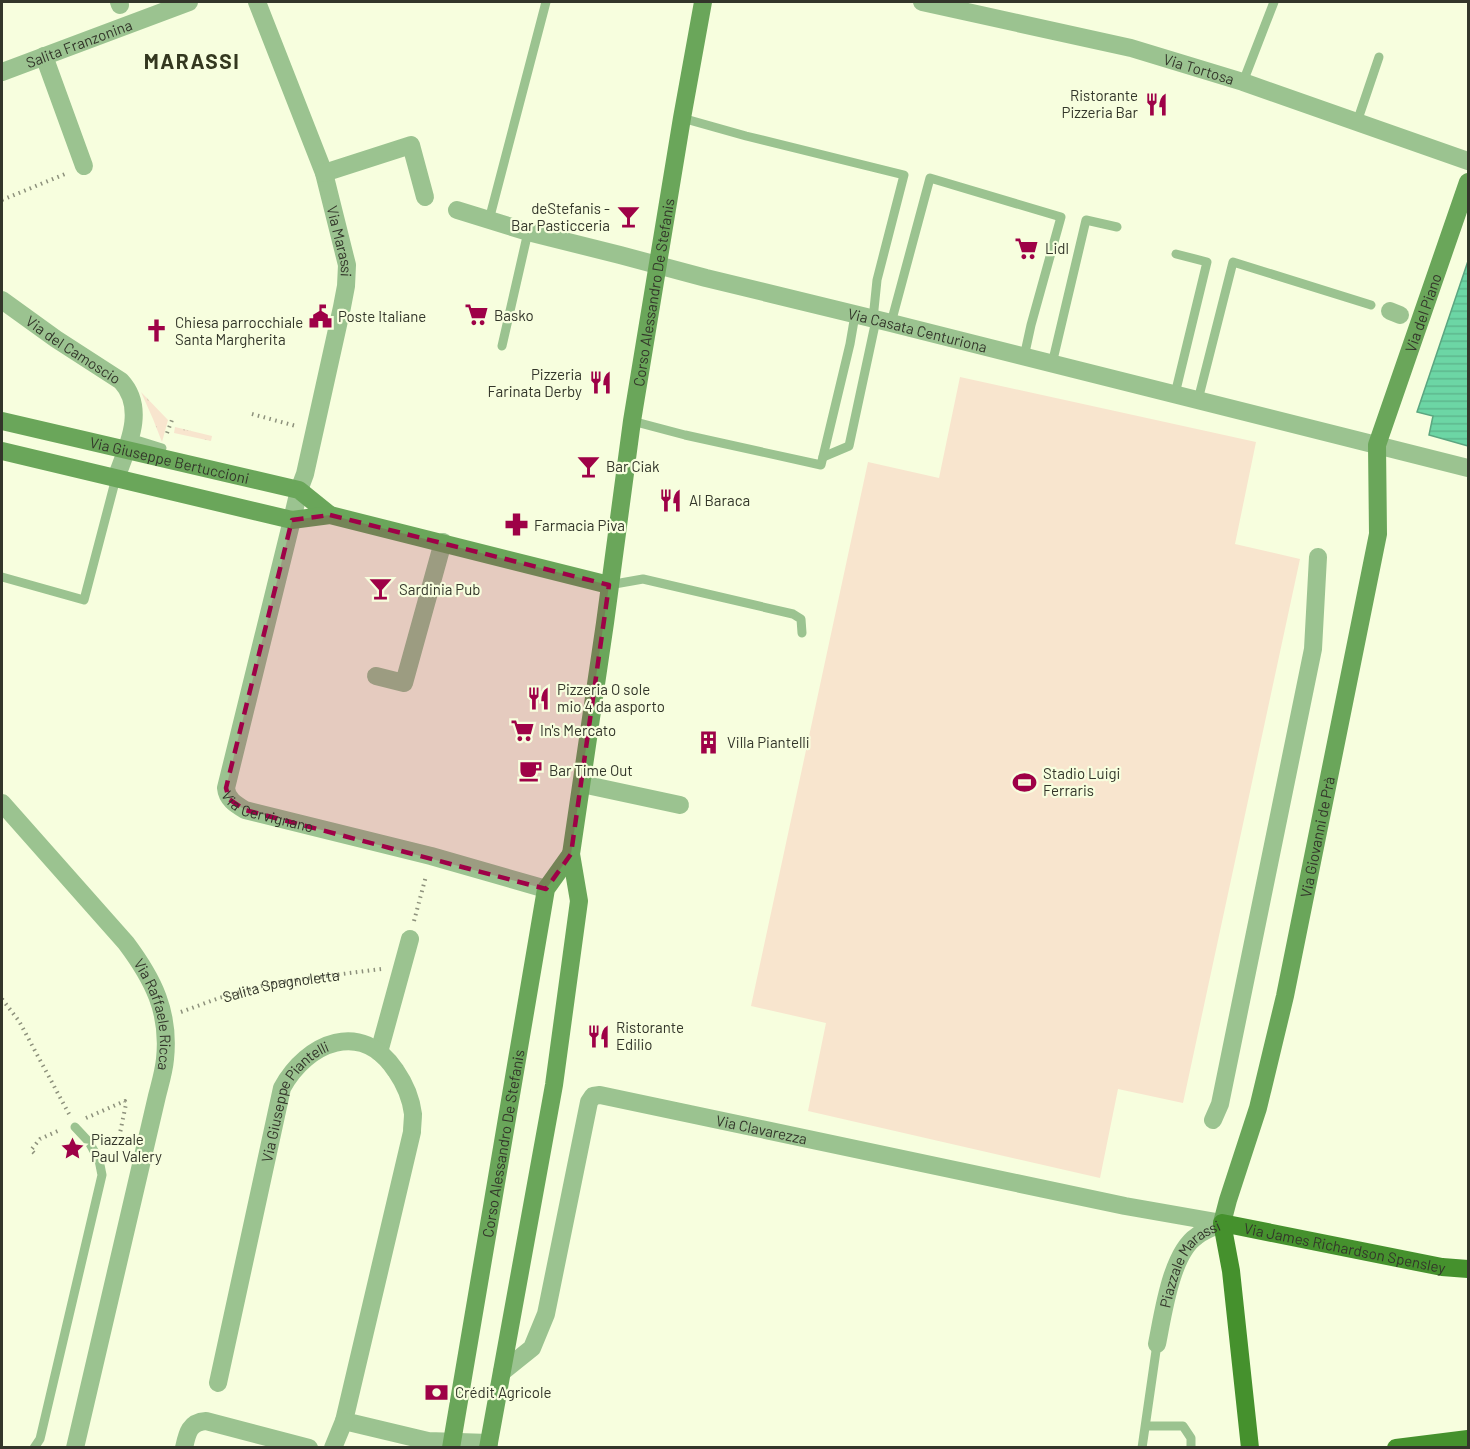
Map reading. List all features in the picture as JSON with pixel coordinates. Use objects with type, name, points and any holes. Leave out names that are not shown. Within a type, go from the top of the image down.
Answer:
[{"type":"main road","name":"Corso Alessandro De Stefanis","points":[[489,1445],[554,1085],[579,901],[571,854],[632,421],[703,2]]},
{"type":"main road","name":"Via del Piano","points":[[1377,445],[1468,182]]},
{"type":"main road","name":"Via Giuseppe Bertuccioni","points":[[2,421],[128,444],[299,490],[330,515]]},
{"type":"main road","name":"Via Giovanni de Prà","points":[[1222,1223],[1258,1108],[1285,996],[1378,534],[1377,445]]},
{"type":"main road","name":"Via Giuseppe Bertuccioni","points":[[2,451],[292,520],[330,515],[609,585]]},
{"type":"main road","name":"Corso Alessandro De Stefanis","points":[[451,1444],[546,889],[571,854]]},
{"type":"main road","name":"Via James Richardson Spensley","points":[[1222,1223],[1442,1267],[1468,1269]]},
{"type":"main road","name":"Piazzale Marassi","points":[[1222,1223],[1231,1271],[1250,1448]]},
{"type":"main road","points":[[1396,1448],[1468,1439]]},
{"type":"street","name":"Salita Franzonina","points":[[2,70],[189,2]]},
{"type":"street","name":"Via Marassi","points":[[257,2],[324,173],[347,265],[342,308],[305,474],[299,490]]},
{"type":"street","name":"Via Tortosa","points":[[922,2],[959,5],[1131,48],[1243,82],[1468,161]]},
{"type":"street","points":[[44,56],[84,166]]},
{"type":"street","points":[[324,173],[411,145],[425,197]]},
{"type":"street","name":"Via Casata Centuriona","points":[[457,210],[528,232],[698,276],[1468,468]]},
{"type":"street","name":"Via del Camoscio","points":[[2,300],[56,339],[121,381],[128,389],[134,404],[134,415],[128,444],[116,478]]},
{"type":"street","name":"Via Cervignano","points":[[299,490],[226,788],[230,799],[245,810],[431,856],[546,889]]},
{"type":"street","points":[[376,676],[404,683],[442,542]]},
{"type":"street","points":[[1213,1120],[1220,1104],[1313,650],[1318,557]]},
{"type":"street","points":[[582,784],[680,805]]},
{"type":"street","name":"Via Raffaele Ricca","points":[[2,803],[126,943],[144,967],[157,992],[166,1042],[165,1062],[75,1448]]},
{"type":"street","points":[[379,1052],[410,939]]},
{"type":"street","name":"Via Giuseppe Piantelli","points":[[218,1383],[282,1088],[302,1061],[319,1049],[329,1044],[348,1041],[365,1044],[379,1052],[391,1063],[406,1089],[413,1115],[412,1132],[344,1421],[333,1448]]},
{"type":"street","name":"Via Clavarezza","points":[[502,1372],[532,1348],[546,1314],[593,1096],[600,1095],[1137,1208],[1222,1223]]},
{"type":"street","name":"Piazzale Marassi","points":[[1157,1344],[1171,1281],[1180,1256],[1196,1236],[1222,1223]]},
{"type":"street","points":[[184,1448],[186,1435],[191,1426],[206,1421],[309,1448]]},
{"type":"street","points":[[344,1421],[428,1441],[451,1444]]},
{"type":"street","name":"Corso Alessandro De Stefanis","points":[[451,1444],[489,1445]]},
{"type":"lane","points":[[489,220],[546,2]]},
{"type":"lane","points":[[1243,82],[1274,2]]},
{"type":"lane","points":[[1357,122],[1379,57]]},
{"type":"lane","points":[[682,118],[904,175],[877,280],[880,321]]},
{"type":"lane","points":[[823,457],[849,446],[880,321],[930,178],[1061,217],[1024,357]]},
{"type":"lane","points":[[1052,363],[1086,220],[1117,228]]},
{"type":"lane","points":[[502,346],[528,232]]},
{"type":"lane","points":[[1175,394],[1207,262],[1176,254]]},
{"type":"lane","points":[[1198,400],[1233,262],[1371,305]]},
{"type":"lane","points":[[632,421],[821,465],[855,315]]},
{"type":"lane","points":[[128,444],[162,448]]},
{"type":"lane","name":"Via Giuseppe Bertuccioni","points":[[2,577],[84,600],[116,478]]},
{"type":"lane","points":[[609,585],[643,579],[793,614],[801,619],[802,633]]},
{"type":"lane","points":[[34,1448],[40,1439],[102,1175],[99,1160],[75,1127]]},
{"type":"lane","name":"Piazzale Marassi","points":[[1142,1448],[1157,1344]]},
{"type":"lane","points":[[1146,1426],[1183,1426],[1191,1438],[1191,1448]]},
{"type":"path","points":[[2,200],[84,166]]},
{"type":"path","points":[[252,414],[315,431]]},
{"type":"path","points":[[410,939],[431,856]]},
{"type":"path","name":"Salita Spagnoletta","points":[[163,1018],[219,998],[273,983],[403,966]]},
{"type":"path","points":[[2,999],[19,1021],[66,1107]]},
{"type":"highlighted area","points":[[330,515],[609,585],[571,854],[546,889],[245,810],[229,799],[226,788],[292,520]]},
{"type":"green space","name":"Stadio Luigi Ferraris","points":[[960,377],[1256,442],[1235,544],[1300,559],[1183,1103],[1118,1089],[1100,1178],[808,1111],[826,1023],[751,1006],[868,462],[939,478]]},
{"type":"green space","points":[[141,392],[168,420],[162,442],[153,419]]},
{"type":"green space","points":[[175,427],[212,436],[211,441],[174,433]]},
{"type":"shaded area","points":[[1468,261],[1468,446],[1429,435],[1433,416],[1417,412]]},
{"type":"place","name":"Ristorante Pizzeria Bar","points":[[1156,104]]},
{"type":"place","name":"deStefanis - Bar Pasticceria","points":[[628,217]]},
{"type":"place","name":"Lidl","points":[[1027,248]]},
{"type":"place","name":"Basko","points":[[476,315]]},
{"type":"place","name":"Poste Italiane","points":[[320,316]]},
{"type":"place","name":"Chiesa parrocchiale Santa Margherita","points":[[157,331]]},
{"type":"place","name":"Pizzeria Farinata Derby","points":[[600,383]]},
{"type":"place","name":"Bar Ciak","points":[[588,466]]},
{"type":"place","name":"Al Baraca","points":[[671,500]]},
{"type":"place","name":"Farmacia Piva","points":[[516,525]]},
{"type":"place","name":"Sardinia Pub","points":[[381,589]]},
{"type":"place","name":"Pizzeria O sole mio 4 da asporto","points":[[539,698]]},
{"type":"place","name":"In's Mercato","points":[[522,730]]},
{"type":"place","name":"Villa Piantelli","points":[[709,742]]},
{"type":"place","name":"Bar Time Out","points":[[531,770]]},
{"type":"place","name":"Stadio Luigi Ferraris","points":[[1025,782]]},
{"type":"place","name":"Ristorante Edilio","points":[[598,1036]]},
{"type":"place","name":"Piazzale Paul Valery","points":[[73,1148]]},
{"type":"place","name":"Crédit Agricole","points":[[437,1392]]},
{"type":"district","name":"MARASSI","points":[[192,60]]}]
